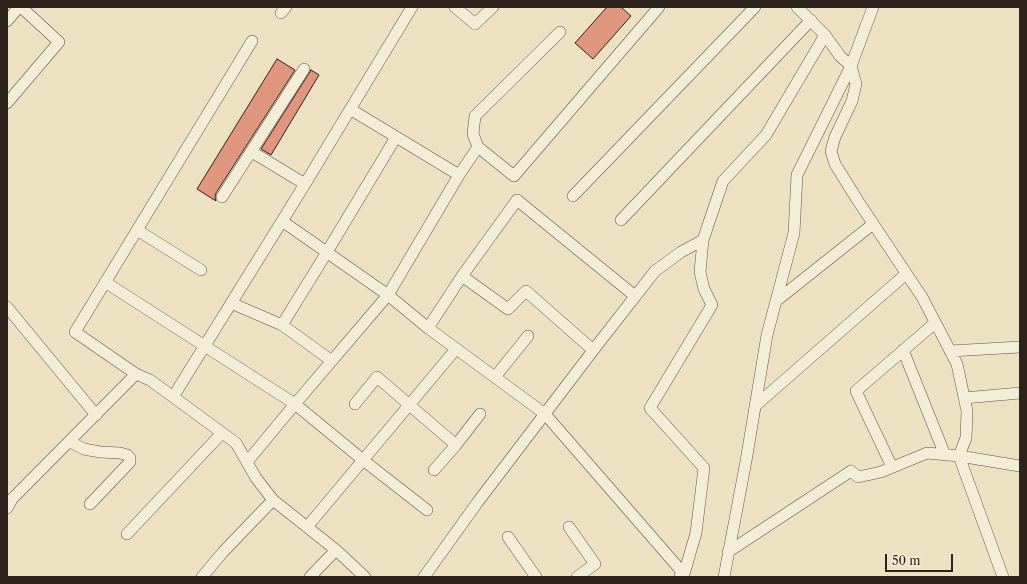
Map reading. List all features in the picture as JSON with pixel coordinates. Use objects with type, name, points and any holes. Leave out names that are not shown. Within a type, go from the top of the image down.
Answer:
[{"type":"street","points":[[7,21],[20,7],[59,42],[7,103]]},
{"type":"street","points":[[173,397],[305,184],[412,7]]},
{"type":"street","points":[[455,7],[475,24],[493,7]]},
{"type":"street","points":[[560,32],[475,116],[473,134],[478,147],[514,176],[659,7]]},
{"type":"street","points":[[573,196],[755,7]]},
{"type":"street","points":[[797,7],[825,35],[840,56],[851,66],[856,84],[852,101],[835,137],[831,151],[835,164],[922,297],[957,364],[966,411],[966,438],[959,456],[1003,577]]},
{"type":"street","points":[[724,577],[767,335],[794,233],[797,175],[851,66],[873,7]]},
{"type":"street","points":[[621,220],[811,20]]},
{"type":"street","points":[[681,575],[696,533],[704,468],[650,408],[712,305],[704,289],[700,272],[703,240],[723,181],[766,135],[825,35]]},
{"type":"street","points":[[252,41],[75,332],[136,374],[150,380],[236,443],[256,478],[273,500],[336,550],[365,577]]},
{"type":"street","points":[[222,197],[304,69]]},
{"type":"street","points":[[350,109],[458,175]]},
{"type":"street","points":[[282,326],[396,137]]},
{"type":"street","points":[[247,462],[388,295],[458,175],[478,147]]},
{"type":"street","points":[[252,152],[305,184]]},
{"type":"street","points":[[428,328],[462,276],[517,200],[635,296]]},
{"type":"street","points":[[282,221],[388,295],[428,328],[545,414],[681,575]]},
{"type":"street","points":[[776,300],[873,224]]},
{"type":"street","points":[[137,230],[201,270]]},
{"type":"street","points":[[424,577],[477,503],[655,271],[681,252],[703,240]]},
{"type":"street","points":[[755,406],[906,274]]},
{"type":"street","points":[[462,276],[508,309],[526,291],[593,350]]},
{"type":"street","points":[[105,282],[295,404],[363,460],[428,510]]},
{"type":"street","points":[[231,303],[282,326],[332,361]]},
{"type":"street","points":[[7,307],[96,415]]},
{"type":"street","points":[[892,467],[856,391],[935,323]]},
{"type":"street","points":[[495,377],[528,336]]},
{"type":"street","points":[[950,351],[1020,346]]},
{"type":"street","points":[[307,527],[456,349]]},
{"type":"street","points":[[903,350],[946,455]]},
{"type":"street","points":[[9,501],[70,442],[136,374]]},
{"type":"street","points":[[355,404],[377,377],[456,445]]},
{"type":"street","points":[[964,398],[1020,394]]},
{"type":"street","points":[[434,470],[480,414]]},
{"type":"street","points":[[126,534],[222,433]]},
{"type":"street","points":[[70,442],[84,449],[100,452],[120,453],[127,455],[130,458],[130,462],[90,504]]},
{"type":"street","points":[[728,552],[851,471],[858,477],[881,472],[927,453],[959,456],[1020,466]]},
{"type":"street","points":[[202,577],[222,552],[273,500]]},
{"type":"street","points":[[569,527],[595,564],[577,577]]},
{"type":"street","points":[[508,538],[536,577]]},
{"type":"street","points":[[310,577],[336,550]]},
{"type":"building","points":[[607,7],[621,7],[631,16],[593,59],[575,43]]},
{"type":"building","points":[[277,59],[295,70],[216,193],[216,201],[197,189]]},
{"type":"building","points":[[311,70],[319,75],[271,155],[261,149]]}]
